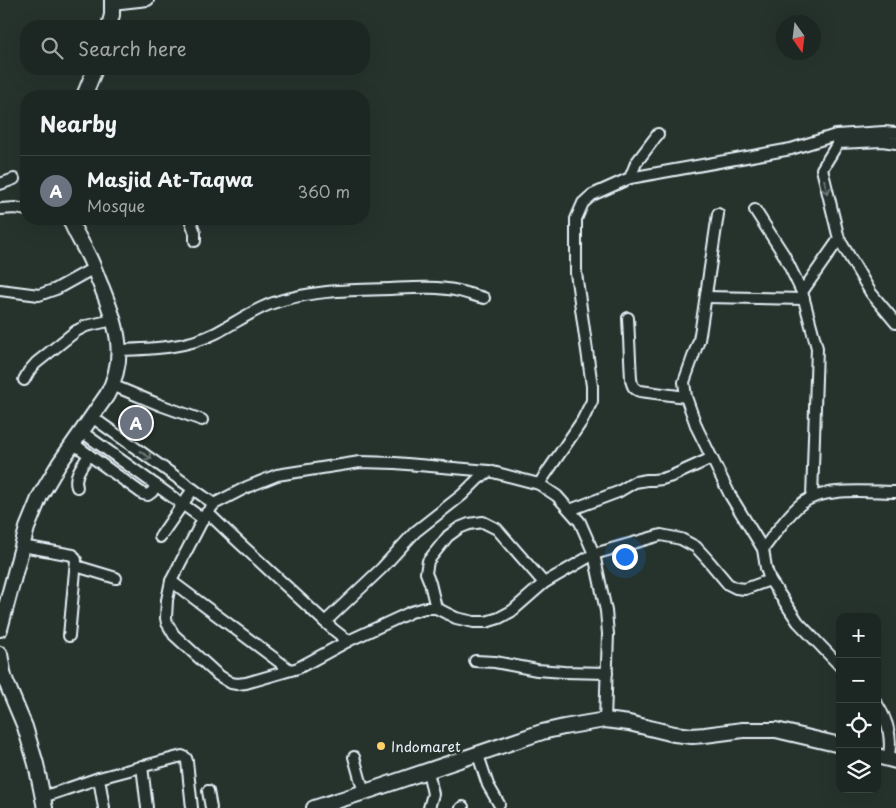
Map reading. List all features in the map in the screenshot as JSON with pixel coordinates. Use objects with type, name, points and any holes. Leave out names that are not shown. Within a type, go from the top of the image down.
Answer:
[{"type":"highway","points":[[111,20],[112,2]]},
{"type":"highway","points":[[86,90],[93,75]]},
{"type":"highway","points":[[0,629],[27,528],[40,496],[112,385],[118,366],[119,350],[114,320],[88,253],[72,225]]},
{"type":"highway","points":[[1,661],[4,677],[25,727],[36,764],[44,802]]},
{"type":"highway","points":[[314,808],[478,755],[542,732],[605,720],[692,736],[743,730],[776,730],[836,744]]},
{"type":"street","points":[[112,2],[148,0]]},
{"type":"street","points":[[539,484],[582,421],[593,396],[576,273],[576,219],[583,203],[592,195],[630,178],[791,149],[836,136],[884,132],[896,133]]},
{"type":"street","points":[[630,178],[636,163],[658,134]]},
{"type":"street","points":[[896,143],[882,141],[838,143],[822,169],[840,239],[871,293],[896,323]]},
{"type":"street","points":[[0,184],[14,179]]},
{"type":"street","points":[[0,209],[20,209]]},
{"type":"street","points":[[756,210],[784,255],[803,295],[817,348],[812,497]]},
{"type":"street","points":[[718,214],[699,340],[684,382],[686,397],[697,428],[730,495],[767,550],[778,583],[801,620],[823,637],[836,653]]},
{"type":"street","points":[[192,225],[195,241]]},
{"type":"street","points":[[803,295],[840,239]]},
{"type":"street","points":[[0,290],[39,295],[56,289],[94,268]]},
{"type":"street","points":[[119,350],[160,348],[197,341],[273,303],[312,293],[422,288],[458,291],[484,298]]},
{"type":"street","points":[[706,297],[803,295]]},
{"type":"street","points":[[628,318],[632,385],[640,391],[686,397]]},
{"type":"street","points":[[24,380],[36,363],[76,331],[86,326],[114,320]]},
{"type":"street","points":[[112,385],[202,420]]},
{"type":"street","points":[[92,417],[193,488],[208,512],[232,536],[348,641]]},
{"type":"street","points":[[82,432],[182,504],[208,512]]},
{"type":"street","points":[[74,444],[143,494],[148,495],[156,485]]},
{"type":"street","points":[[77,487],[75,480],[77,474],[89,455]]},
{"type":"street","points":[[570,510],[618,492],[635,482],[662,480],[712,458]]},
{"type":"street","points":[[605,720],[608,634],[606,610],[594,554],[580,522],[557,496],[539,484],[489,471],[395,463],[360,462],[277,475],[246,487],[208,512],[171,581],[166,618],[169,629],[226,681],[246,684],[314,660],[348,641],[411,612],[425,608],[436,608],[456,618],[474,622],[486,622],[499,618],[512,611],[544,583],[594,554],[660,536],[681,539],[696,547],[728,584],[736,588],[745,588],[770,580]]},
{"type":"street","points":[[325,622],[382,568],[415,532],[489,471]]},
{"type":"street","points":[[160,538],[193,488]]},
{"type":"street","points":[[836,661],[770,580],[766,568],[767,550],[773,536],[790,514],[801,503],[812,497],[834,492],[896,492]]},
{"type":"street","points":[[436,608],[426,573],[428,561],[448,536],[469,524],[483,522],[497,529],[544,583]]},
{"type":"street","points":[[22,546],[73,555],[76,560],[70,636]]},
{"type":"street","points":[[76,566],[116,578]]},
{"type":"street","points":[[171,581],[290,670]]},
{"type":"street","points":[[475,661],[495,662],[537,670],[607,673]]},
{"type":"street","points":[[881,710],[891,740],[891,749],[887,759]]},
{"type":"street","points":[[478,755],[488,785],[499,804]]},
{"type":"street","points":[[44,802],[99,778],[179,756],[186,758],[187,761],[192,808]]},
{"type":"street","points":[[354,757],[364,793]]},
{"type":"street","points":[[142,766],[147,808]]},
{"type":"street","points":[[428,771],[433,794],[431,807]]},
{"type":"street","points":[[99,778],[104,808]]},
{"type":"street","points":[[208,791],[211,808]]},
{"type":"place","name":"Masjid At-Taqwa","points":[[136,423]]},
{"type":"place","name":"Indomaret","points":[[381,746]]}]
